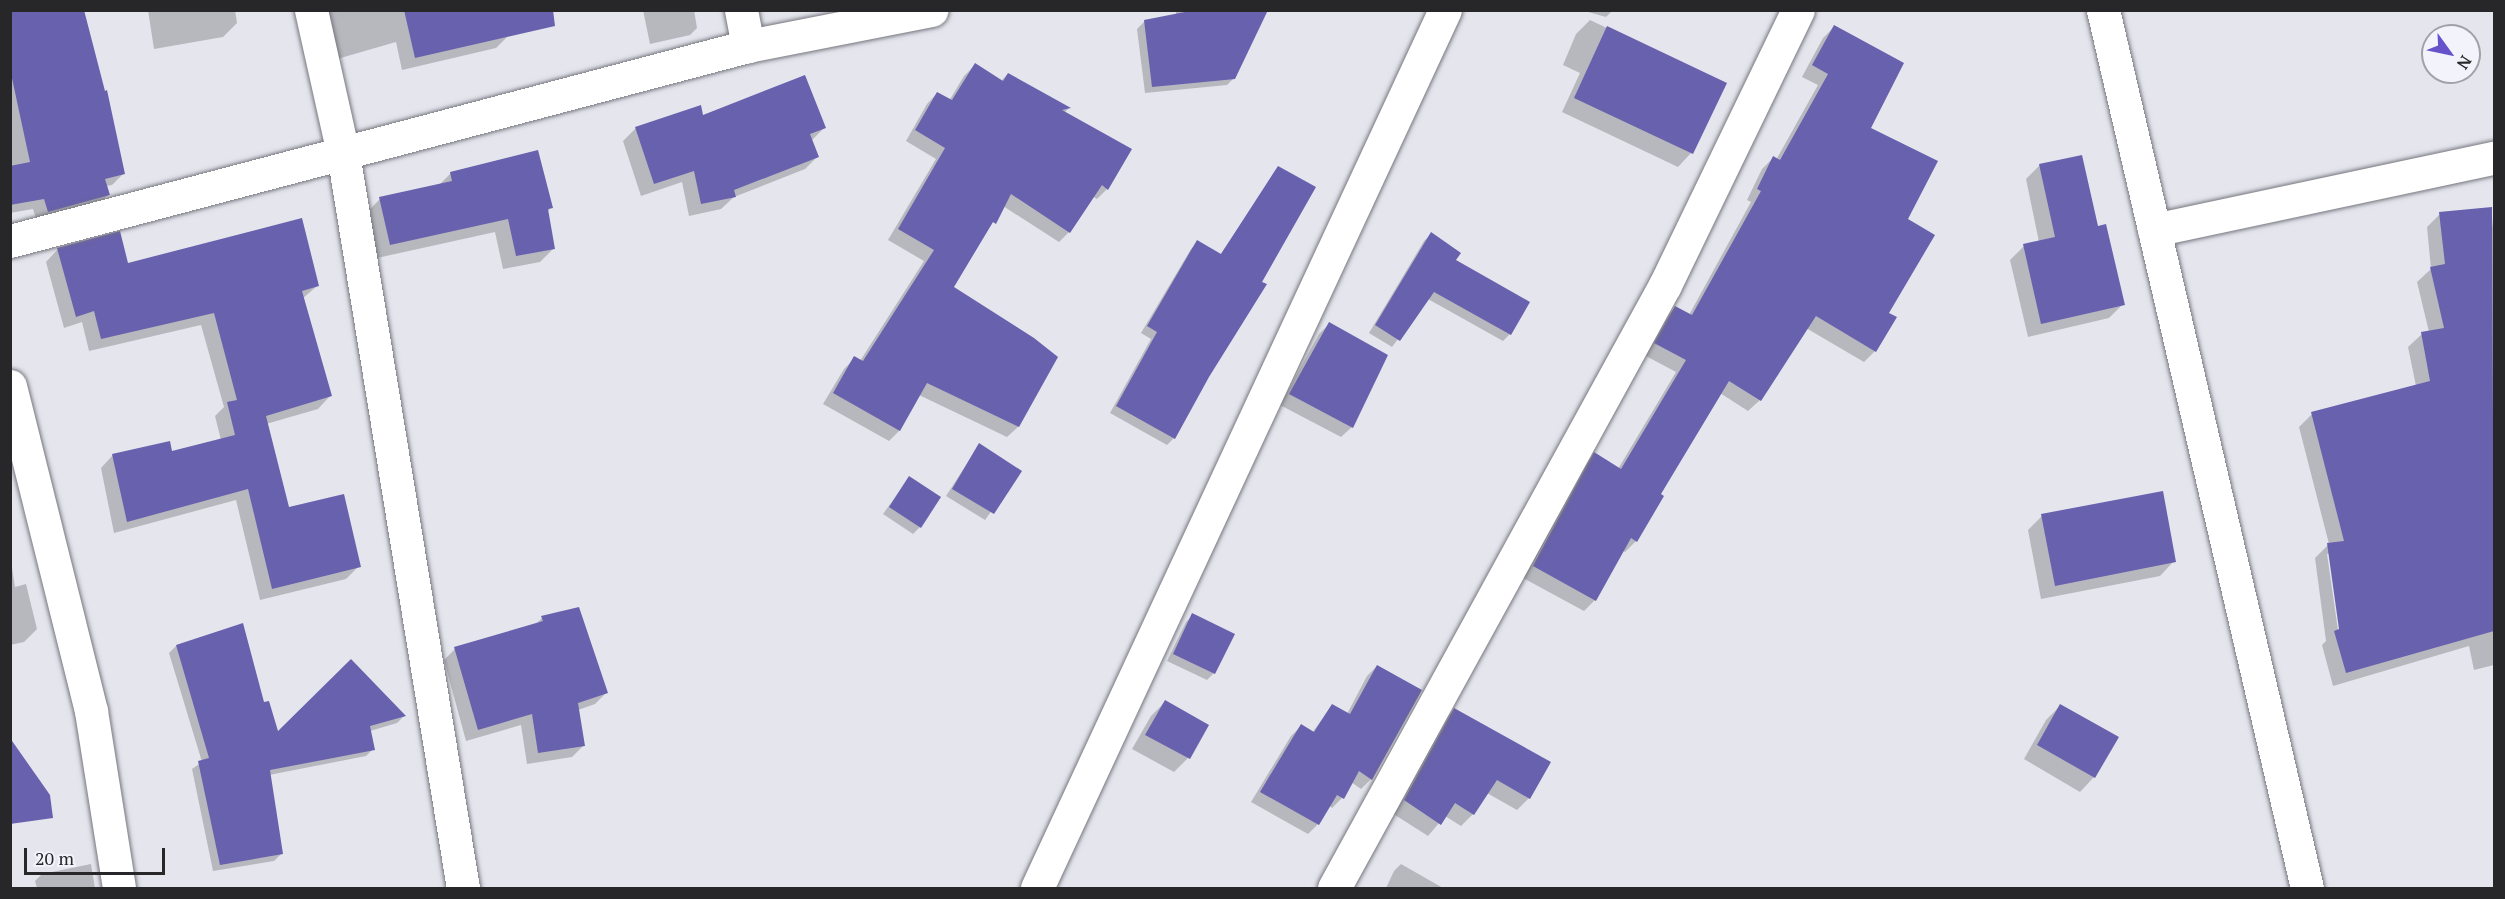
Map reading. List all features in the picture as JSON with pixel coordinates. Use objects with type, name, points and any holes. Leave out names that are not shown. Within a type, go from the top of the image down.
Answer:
[{"type":"street","points":[[311,10],[343,153],[463,888]]},
{"type":"street","points":[[741,10],[748,46]]},
{"type":"street","points":[[10,241],[748,46],[930,10]]},
{"type":"street","points":[[1037,888],[1445,10]]},
{"type":"street","points":[[1334,888],[1665,285],[1798,10]]},
{"type":"street","points":[[2103,10],[2307,888]]},
{"type":"street","points":[[2154,230],[2494,158]]},
{"type":"street","points":[[10,386],[91,711],[119,888]]},
{"type":"building","points":[[10,10],[84,10],[105,91],[107,90],[125,174],[105,179],[110,195],[48,212],[44,199],[10,205],[10,166],[30,162],[10,69]]},
{"type":"building","points":[[404,10],[553,10],[555,26],[415,58]]},
{"type":"building","points":[[1195,10],[1268,10],[1235,79],[1152,87],[1144,20]]},
{"type":"building","points":[[1834,25],[1904,63],[1871,128],[1938,161],[1908,219],[1935,235],[1889,313],[1897,317],[1876,352],[1816,316],[1761,401],[1729,381],[1661,494],[1664,496],[1637,542],[1631,538],[1596,601],[1533,566],[1594,452],[1621,469],[1686,360],[1654,343],[1675,306],[1692,315],[1761,191],[1757,189],[1773,156],[1780,160],[1828,74],[1812,65]]},
{"type":"building","points":[[1607,26],[1727,83],[1693,154],[1574,98]]},
{"type":"building","points":[[975,63],[1003,81],[1008,73],[1071,108],[1062,110],[1132,149],[1108,190],[1102,185],[1070,233],[1011,194],[996,224],[993,222],[954,287],[1034,338],[1058,357],[1019,427],[927,383],[900,431],[833,393],[854,356],[863,361],[934,250],[898,229],[945,148],[915,130],[937,92],[952,100]]},
{"type":"building","points":[[805,75],[826,128],[810,134],[819,157],[734,190],[736,197],[701,204],[694,171],[654,184],[635,127],[701,105],[703,115]]},
{"type":"building","points":[[538,150],[553,208],[548,209],[555,249],[516,256],[508,219],[390,245],[379,197],[452,181],[450,172]]},
{"type":"building","points":[[2082,155],[2098,226],[2106,224],[2125,305],[2041,324],[2023,244],[2055,237],[2039,164]]},
{"type":"building","points":[[1278,166],[1316,187],[1262,282],[1267,284],[1209,377],[1175,439],[1116,406],[1157,332],[1147,326],[1197,240],[1221,254]]},
{"type":"building","points":[[2492,207],[2494,631],[2346,673],[2334,631],[2339,629],[2327,543],[2344,541],[2311,412],[2430,381],[2421,332],[2444,328],[2430,267],[2445,264],[2439,212]]},
{"type":"building","points":[[302,218],[319,286],[302,291],[332,396],[266,416],[289,507],[344,494],[361,567],[272,589],[248,489],[127,522],[112,454],[170,441],[172,451],[235,435],[227,402],[237,400],[214,313],[101,339],[94,311],[76,317],[57,248],[120,231],[128,263]]},
{"type":"building","points":[[1431,232],[1461,253],[1456,260],[1530,302],[1511,335],[1434,292],[1400,341],[1375,325]]},
{"type":"building","points":[[1329,322],[1388,355],[1353,428],[1289,394]]},
{"type":"building","points":[[979,443],[1022,471],[994,514],[952,489]]},
{"type":"building","points":[[909,476],[941,497],[921,528],[889,507]]},
{"type":"building","points":[[2163,491],[2176,562],[2055,586],[2041,514]]},
{"type":"building","points":[[579,607],[608,693],[578,703],[585,746],[538,753],[532,714],[478,730],[454,647],[543,621],[541,616]]},
{"type":"building","points":[[1192,613],[1235,634],[1215,674],[1173,654]]},
{"type":"building","points":[[243,623],[264,702],[269,701],[278,731],[351,659],[406,716],[370,726],[375,750],[270,770],[283,854],[220,865],[198,761],[209,758],[176,645]]},
{"type":"building","points":[[1377,665],[1422,690],[1372,780],[1359,771],[1344,799],[1337,795],[1319,825],[1260,792],[1301,724],[1314,732],[1332,704],[1350,714]]},
{"type":"building","points":[[1165,700],[1209,725],[1190,759],[1145,735]]},
{"type":"building","points":[[2060,704],[2119,737],[2095,778],[2037,745]]},
{"type":"building","points":[[1454,708],[1551,762],[1530,799],[1497,780],[1474,815],[1455,803],[1441,825],[1404,800]]},
{"type":"building","points":[[10,738],[50,795],[53,818],[10,824]]}]
